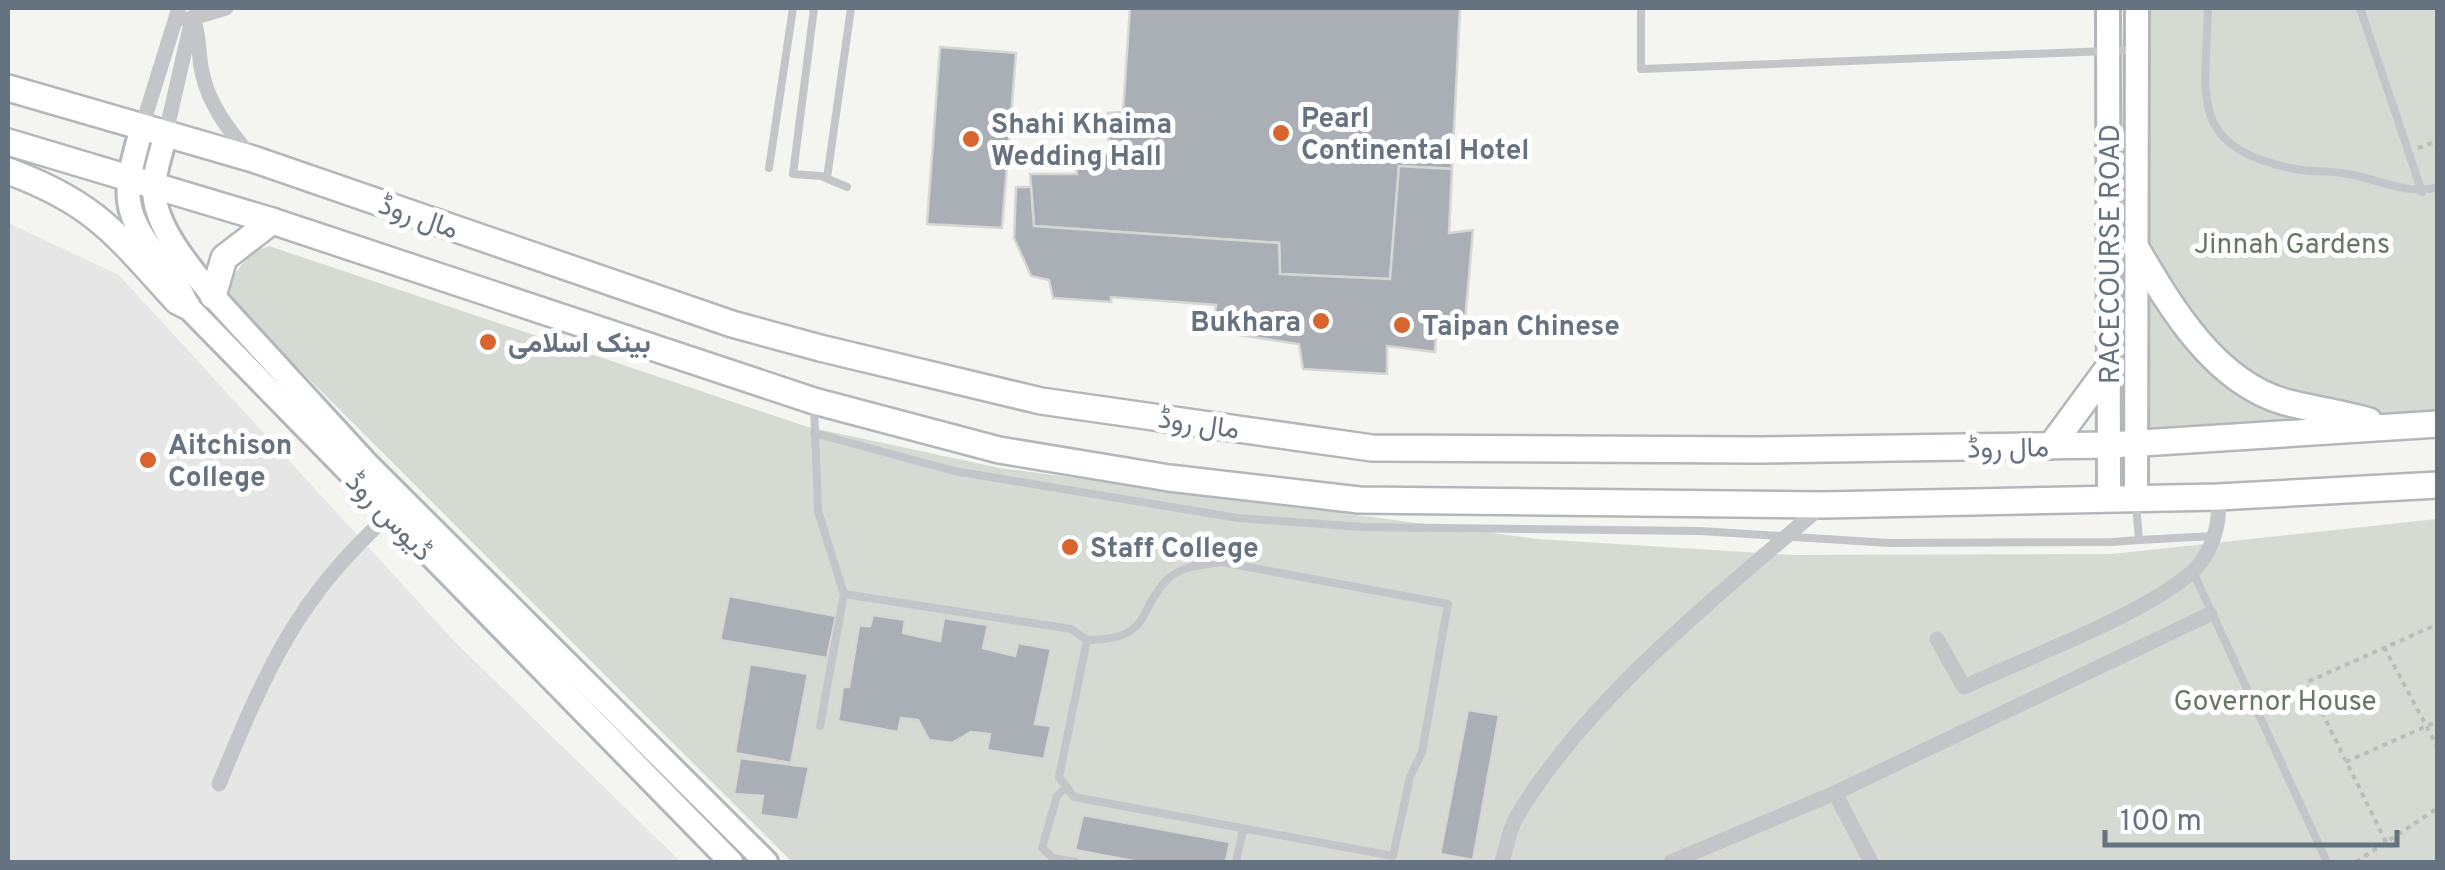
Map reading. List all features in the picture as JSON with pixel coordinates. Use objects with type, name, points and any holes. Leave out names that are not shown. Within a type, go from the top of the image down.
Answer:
[{"type":"main road","name":"RACECOURSE ROAD","points":[[2108,8],[2109,367],[2136,499]]},
{"type":"main road","name":"RACECOURSE ROAD","points":[[2109,500],[2122,444],[2136,248],[2137,8]]},
{"type":"main road","name":"مال روڈ","points":[[8,88],[252,159],[732,324],[1041,401],[1372,448],[1758,450],[2051,446],[2438,424]]},
{"type":"main road","name":"ڈیوس روڈ","points":[[153,133],[134,217],[181,288],[187,306],[731,862]]},
{"type":"main road","name":"مال روڈ","points":[[8,142],[272,221],[814,401],[999,450],[1169,478],[1359,500],[1823,505],[2218,497],[2438,485]]},
{"type":"main road","points":[[8,171],[55,190],[100,216],[177,301],[187,306]]},
{"type":"main road","name":"ڈیوس روڈ","points":[[142,184],[179,250],[213,296],[367,464],[766,862]]},
{"type":"main road","points":[[213,296],[224,258],[272,221]]},
{"type":"main road","points":[[2136,248],[2198,342],[2244,380],[2281,401],[2386,426]]},
{"type":"main road","points":[[2051,446],[2109,367]]},
{"type":"street","points":[[153,133],[173,26],[189,11],[226,8]]},
{"type":"street","points":[[153,133],[189,11]]},
{"type":"street","points":[[189,11],[202,42],[201,69],[211,100],[252,159]]},
{"type":"street","points":[[1937,639],[1964,687],[2141,605],[2193,572],[2220,519],[2218,497]]},
{"type":"street","points":[[1502,862],[1514,822],[1556,760],[1644,665],[1823,505]]},
{"type":"street","points":[[219,784],[268,666],[346,554],[390,515]]},
{"type":"street","points":[[1671,862],[1835,793],[2210,614]]},
{"type":"street","points":[[1835,793],[1870,862]]},
{"type":"lane","points":[[770,168],[793,8]]},
{"type":"lane","points":[[814,8],[793,174],[827,178],[847,187]]},
{"type":"lane","points":[[827,178],[851,8]]},
{"type":"lane","points":[[1642,8],[1641,69],[2137,50]]},
{"type":"lane","points":[[2208,8],[2206,108],[2226,143],[2295,169],[2346,173],[2422,192],[2438,187]]},
{"type":"lane","points":[[2360,8],[2422,192]]},
{"type":"lane","points":[[814,401],[818,511],[844,594],[820,726]]},
{"type":"lane","points":[[814,433],[954,471],[1238,518],[1363,527],[1700,531],[1890,543],[2214,536]]},
{"type":"lane","points":[[2136,499],[2138,540]]},
{"type":"lane","points":[[844,594],[1071,629],[1087,640],[1127,634],[1148,615],[1167,580],[1186,567],[1222,562],[1448,604],[1422,752],[1410,777],[1393,856],[1074,797],[1064,789],[1059,777],[1087,640]]},
{"type":"lane","points":[[2193,572],[2328,862]]},
{"type":"lane","points":[[1064,789],[1057,796],[1042,848],[1053,858],[1076,862]]},
{"type":"lane","points":[[1236,862],[1242,830]]},
{"type":"path","points":[[2386,842],[2307,682],[2438,624]]},
{"type":"path","points":[[2384,647],[2438,748]]},
{"type":"path","points":[[2346,762],[2438,721]]},
{"type":"path","points":[[2356,862],[2438,808]]},
{"type":"shaded area","name":"Aitchison College","points":[[8,223],[119,275],[457,644],[681,862],[8,862]]},
{"type":"green space","name":"Jinnah Gardens","points":[[2150,8],[2437,8],[2437,419],[2143,435]]},
{"type":"green space","name":"Staff College","points":[[269,246],[808,427],[1000,468],[1538,539],[1792,555],[2112,554],[2437,519],[2437,862],[792,862],[221,291],[252,252]]},
{"type":"building","name":"Pearl Continental Hotel","points":[[1130,8],[1460,8],[1452,169],[1399,166],[1390,279],[1280,274],[1279,243],[1034,226],[1030,174],[1077,174],[1074,156],[1109,154],[1108,113],[1123,112]]},
{"type":"building","name":"Shahi Khaima Wedding Hall","points":[[940,47],[1016,53],[1002,228],[927,224]]},
{"type":"building","points":[[1399,166],[1452,169],[1449,233],[1473,230],[1465,321],[1437,317],[1435,352],[1387,346],[1387,374],[1303,369],[1299,344],[1212,331],[1216,305],[1111,297],[1111,302],[1053,298],[1049,280],[1031,276],[1014,238],[1016,187],[1031,187],[1034,226],[1279,243],[1280,274],[1390,279]]},
{"type":"building","points":[[729,596],[836,616],[827,658],[720,640]]},
{"type":"building","points":[[873,615],[905,620],[903,633],[940,641],[944,618],[988,625],[983,648],[1015,656],[1018,643],[1051,649],[1035,724],[1051,726],[1044,759],[987,750],[990,734],[971,732],[952,743],[929,740],[918,720],[901,718],[898,732],[838,721],[843,687],[849,687],[859,626],[870,626]]},
{"type":"building","points":[[750,664],[808,674],[791,763],[735,753]]},
{"type":"building","points":[[1468,710],[1499,715],[1473,860],[1440,854]]},
{"type":"building","points":[[740,758],[809,767],[798,820],[760,815],[763,796],[734,794]]},
{"type":"building","points":[[1083,815],[1230,842],[1226,862],[1139,862],[1075,850]]},
{"type":"place","name":"Pearl Continental Hotel","points":[[1281,133]]},
{"type":"place","name":"Shahi Khaima Wedding Hall","points":[[971,139]]},
{"type":"place","name":"Bukhara","points":[[1321,321]]},
{"type":"place","name":"Taipan Chinese","points":[[1402,325]]},
{"type":"place","name":"بینک اسلامی","points":[[488,342]]},
{"type":"place","name":"Aitchison College","points":[[148,460]]},
{"type":"place","name":"Staff College","points":[[1070,547]]},
{"type":"park label","name":"Governor House","points":[[2275,700]]}]
